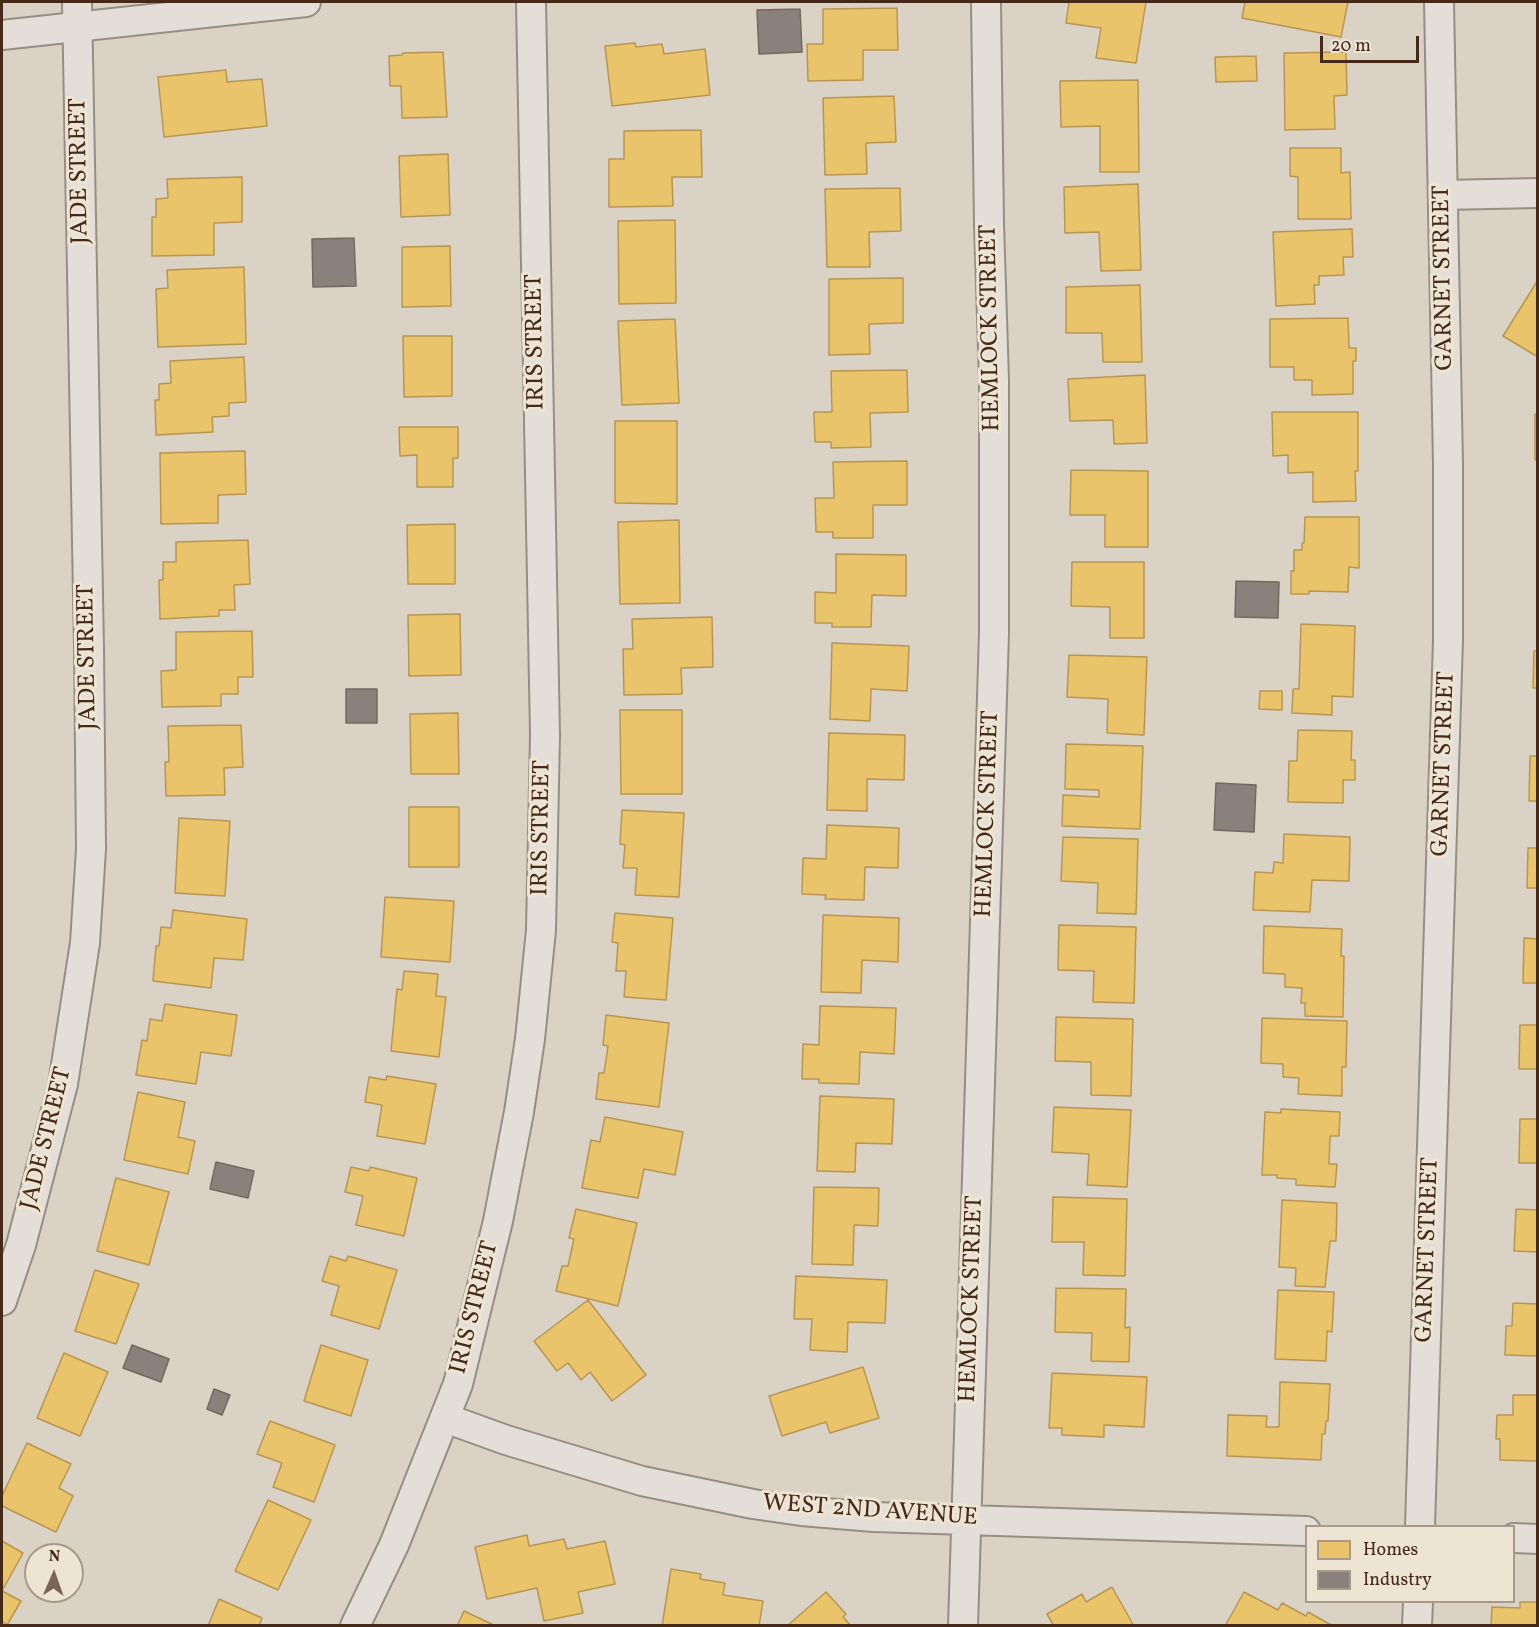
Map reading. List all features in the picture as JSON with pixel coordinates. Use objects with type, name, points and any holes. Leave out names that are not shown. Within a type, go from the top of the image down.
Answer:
[{"type":"street","points":[[2,35],[77,14],[306,2]]},
{"type":"street","name":"IRIS STREET","points":[[355,1626],[394,1545],[458,1384],[498,1221],[521,1102],[530,1039],[541,930],[545,735],[531,2]]},
{"type":"street","name":"HEMLOCK STREET","points":[[963,1626],[994,633],[994,380],[986,2]]},
{"type":"street","name":"GARNET STREET","points":[[1420,1525],[1448,640],[1448,464],[1439,2]]},
{"type":"street","name":"JADE STREET","points":[[2,1301],[21,1245],[63,1084],[85,943],[91,849],[77,14]]},
{"type":"street","points":[[1443,195],[1538,193]]},
{"type":"street","name":"WEST 2ND AVENUE","points":[[445,1418],[506,1440],[642,1481],[753,1504],[874,1518],[1305,1531]]},
{"type":"street","points":[[1515,1538],[1538,1539]]},
{"type":"street","points":[[1417,1626],[1418,1603]]},
{"type":"building: Homes","points":[[1069,2],[1146,2],[1136,63],[1096,58],[1101,28],[1066,23]]},
{"type":"building: Homes","points":[[1245,2],[1348,2],[1341,37],[1242,18]]},
{"type":"building: Homes","points":[[897,8],[898,50],[863,50],[863,80],[808,81],[807,44],[823,44],[823,9]]},
{"type":"building: Homes","points":[[635,43],[636,47],[662,44],[664,54],[705,49],[710,95],[612,106],[605,46]]},
{"type":"building: Homes","points":[[443,52],[447,117],[402,118],[401,86],[390,86],[389,56],[403,53]]},
{"type":"building: Homes","points":[[1346,52],[1347,95],[1334,96],[1335,129],[1285,130],[1284,53]]},
{"type":"building: Homes","points":[[1256,56],[1257,81],[1216,82],[1215,57]]},
{"type":"building: Homes","points":[[226,70],[227,82],[262,79],[267,126],[164,137],[158,77]]},
{"type":"building: Homes","points":[[1138,80],[1139,172],[1100,172],[1100,126],[1061,127],[1060,81]]},
{"type":"building: Homes","points":[[894,96],[896,142],[866,143],[867,174],[825,175],[823,98]]},
{"type":"building: Homes","points":[[701,130],[702,177],[672,177],[673,206],[609,207],[609,159],[624,159],[624,131]]},
{"type":"building: Homes","points":[[1290,148],[1341,148],[1341,173],[1350,172],[1351,219],[1298,219],[1298,177],[1290,176]]},
{"type":"building: Homes","points":[[448,154],[450,215],[401,217],[399,156]]},
{"type":"building: Homes","points":[[242,177],[242,222],[214,223],[214,255],[152,256],[152,217],[156,217],[156,199],[168,198],[167,179]]},
{"type":"building: Homes","points":[[1138,184],[1141,270],[1101,271],[1099,232],[1065,233],[1064,187]]},
{"type":"building: Homes","points":[[900,188],[901,231],[869,232],[870,267],[827,267],[825,189]]},
{"type":"building: Homes","points":[[675,220],[676,303],[619,304],[618,221]]},
{"type":"building: Homes","points":[[1352,229],[1353,257],[1343,257],[1344,275],[1319,276],[1319,285],[1314,285],[1315,304],[1276,306],[1273,232]]},
{"type":"building: Homes","points":[[450,246],[451,306],[402,307],[402,247]]},
{"type":"building: Homes","points":[[244,267],[246,344],[158,347],[156,289],[168,288],[167,270]]},
{"type":"building: Homes","points":[[903,278],[903,323],[869,324],[870,354],[829,355],[829,279]]},
{"type":"building: Homes","points":[[1538,280],[1538,357],[1503,336]]},
{"type":"building: Homes","points":[[1140,285],[1142,362],[1103,362],[1102,333],[1066,333],[1066,287]]},
{"type":"building: Homes","points":[[1348,318],[1349,348],[1356,348],[1356,361],[1353,361],[1353,394],[1312,395],[1312,380],[1294,380],[1294,367],[1270,367],[1270,319]]},
{"type":"building: Homes","points":[[675,319],[679,403],[622,405],[618,321]]},
{"type":"building: Homes","points":[[403,336],[452,336],[452,396],[404,397]]},
{"type":"building: Homes","points":[[244,357],[246,402],[229,403],[229,416],[212,417],[213,432],[156,435],[155,400],[159,400],[159,384],[171,383],[170,361]]},
{"type":"building: Homes","points":[[907,370],[908,412],[870,413],[871,447],[831,448],[831,442],[815,442],[814,412],[832,412],[831,371]]},
{"type":"building: Homes","points":[[1145,375],[1147,443],[1114,444],[1113,420],[1070,421],[1068,379]]},
{"type":"building: Homes","points":[[1272,412],[1358,412],[1356,501],[1313,502],[1313,472],[1288,473],[1288,455],[1273,456]]},
{"type":"building: Homes","points":[[1535,414],[1538,414],[1538,460],[1535,460]]},
{"type":"building: Homes","points":[[615,421],[677,421],[677,504],[615,503]]},
{"type":"building: Homes","points":[[399,427],[458,427],[458,458],[453,458],[453,487],[417,487],[417,455],[400,456]]},
{"type":"building: Homes","points":[[245,451],[246,494],[218,495],[218,523],[161,524],[160,453]]},
{"type":"building: Homes","points":[[907,461],[907,505],[873,505],[873,538],[833,538],[833,532],[816,532],[815,498],[834,498],[833,462]]},
{"type":"building: Homes","points":[[1071,470],[1148,471],[1148,547],[1105,547],[1105,515],[1070,515]]},
{"type":"building: Homes","points":[[1305,517],[1359,517],[1359,568],[1349,567],[1348,592],[1309,591],[1309,594],[1291,594],[1294,550],[1302,550]]},
{"type":"building: Homes","points":[[679,520],[680,603],[620,604],[618,522]]},
{"type":"building: Homes","points":[[455,524],[455,584],[408,584],[407,525]]},
{"type":"building: Homes","points":[[248,540],[250,584],[234,585],[235,610],[219,610],[219,616],[160,619],[159,580],[163,580],[163,562],[176,562],[176,542]]},
{"type":"building: Homes","points":[[836,554],[906,555],[906,596],[872,595],[871,627],[832,627],[832,623],[815,623],[815,592],[836,593]]},
{"type":"building: Homes","points":[[1072,562],[1144,562],[1144,638],[1110,638],[1110,607],[1071,606]]},
{"type":"building: Homes","points":[[460,614],[461,675],[409,676],[408,615]]},
{"type":"building: Homes","points":[[712,617],[713,667],[681,668],[682,694],[624,695],[623,649],[633,649],[632,619]]},
{"type":"building: Homes","points":[[1301,624],[1355,626],[1353,697],[1332,696],[1332,715],[1292,713],[1293,689],[1299,689]]},
{"type":"building: Homes","points":[[252,631],[253,677],[238,677],[238,694],[221,694],[221,706],[162,707],[161,671],[176,670],[176,632]]},
{"type":"building: Homes","points":[[832,643],[909,646],[907,691],[871,689],[870,721],[830,719]]},
{"type":"building: Homes","points":[[1534,651],[1538,651],[1538,688],[1533,688]]},
{"type":"building: Homes","points":[[1069,655],[1147,657],[1144,735],[1107,733],[1108,699],[1067,697]]},
{"type":"building: Homes","points":[[1260,691],[1282,691],[1282,710],[1259,709]]},
{"type":"building: Homes","points":[[620,710],[682,710],[682,794],[621,794]]},
{"type":"building: Homes","points":[[458,713],[459,774],[411,774],[410,714]]},
{"type":"building: Homes","points":[[241,725],[243,767],[224,768],[225,795],[166,796],[165,762],[169,762],[168,726]]},
{"type":"building: Homes","points":[[1298,730],[1352,731],[1351,760],[1355,760],[1355,780],[1343,780],[1343,803],[1288,802],[1289,761],[1297,761]]},
{"type":"building: Homes","points":[[829,733],[905,735],[904,780],[867,779],[867,811],[827,810]]},
{"type":"building: Homes","points":[[1066,744],[1143,746],[1140,829],[1062,826],[1063,795],[1099,797],[1099,790],[1065,789]]},
{"type":"building: Homes","points":[[1530,756],[1538,756],[1538,801],[1529,801]]},
{"type":"building: Homes","points":[[409,807],[459,807],[459,867],[409,867]]},
{"type":"building: Homes","points":[[622,810],[684,813],[679,897],[635,895],[637,868],[623,868],[625,845],[620,844]]},
{"type":"building: Homes","points":[[179,818],[230,821],[225,896],[175,893]]},
{"type":"building: Homes","points":[[827,825],[899,828],[898,868],[865,867],[864,900],[825,899],[826,895],[802,894],[803,858],[826,859]]},
{"type":"building: Homes","points":[[1284,834],[1350,837],[1349,881],[1312,880],[1310,912],[1253,910],[1255,872],[1273,873],[1274,862],[1283,863]]},
{"type":"building: Homes","points":[[1063,837],[1138,839],[1136,914],[1097,913],[1098,883],[1061,881]]},
{"type":"building: Homes","points":[[1528,848],[1538,848],[1538,888],[1527,888]]},
{"type":"building: Homes","points":[[385,897],[454,901],[450,962],[381,957]]},
{"type":"building: Homes","points":[[173,910],[247,919],[243,960],[214,958],[211,988],[153,981],[156,946],[159,946],[161,927],[171,928]]},
{"type":"building: Homes","points":[[615,913],[673,918],[666,1000],[624,997],[626,971],[616,971],[618,943],[612,942]]},
{"type":"building: Homes","points":[[823,915],[899,918],[898,962],[862,960],[861,993],[821,992]]},
{"type":"building: Homes","points":[[1059,925],[1136,927],[1134,1003],[1093,1002],[1094,971],[1058,970]]},
{"type":"building: Homes","points":[[1264,926],[1342,929],[1343,1017],[1305,1016],[1305,1003],[1301,1003],[1302,988],[1285,987],[1285,974],[1263,973]]},
{"type":"building: Homes","points":[[1524,938],[1538,939],[1538,983],[1523,983]]},
{"type":"building: Homes","points":[[404,971],[438,974],[436,996],[446,997],[439,1057],[391,1051],[397,989],[402,990]]},
{"type":"building: Homes","points":[[165,1004],[237,1015],[231,1056],[201,1052],[196,1084],[136,1075],[142,1040],[147,1041],[150,1019],[162,1021]]},
{"type":"building: Homes","points":[[820,1006],[896,1008],[894,1054],[860,1052],[859,1084],[819,1083],[819,1079],[802,1079],[803,1044],[819,1045]]},
{"type":"building: Homes","points":[[606,1015],[669,1023],[659,1107],[596,1099],[599,1073],[604,1073],[608,1046],[603,1045]]},
{"type":"building: Homes","points":[[1056,1017],[1133,1019],[1131,1096],[1091,1095],[1091,1062],[1055,1061]]},
{"type":"building: Homes","points":[[1262,1018],[1347,1021],[1346,1067],[1342,1067],[1342,1096],[1298,1094],[1299,1078],[1283,1077],[1283,1064],[1261,1063]]},
{"type":"building: Homes","points":[[1520,1025],[1538,1025],[1538,1069],[1519,1069]]},
{"type":"building: Homes","points":[[387,1076],[436,1084],[425,1144],[377,1136],[382,1105],[365,1102],[369,1077],[386,1080]]},
{"type":"building: Homes","points":[[138,1092],[185,1102],[178,1137],[195,1141],[188,1174],[124,1160]]},
{"type":"building: Homes","points":[[820,1096],[894,1099],[892,1144],[856,1143],[855,1172],[817,1171]]},
{"type":"building: Homes","points":[[1054,1107],[1131,1110],[1127,1187],[1087,1185],[1089,1154],[1052,1152]]},
{"type":"building: Homes","points":[[1281,1109],[1340,1112],[1339,1136],[1330,1136],[1329,1164],[1337,1164],[1335,1187],[1296,1185],[1296,1179],[1262,1175],[1265,1112],[1281,1113]]},
{"type":"building: Homes","points":[[605,1117],[683,1132],[675,1175],[644,1169],[638,1198],[582,1188],[591,1140],[600,1142]]},
{"type":"building: Homes","points":[[1520,1119],[1538,1119],[1538,1163],[1519,1163]]},
{"type":"building: Homes","points":[[351,1167],[369,1171],[370,1167],[417,1178],[404,1236],[356,1225],[363,1196],[345,1192]]},
{"type":"building: Homes","points":[[116,1178],[169,1192],[149,1265],[97,1251]]},
{"type":"building: Homes","points":[[814,1187],[879,1188],[878,1226],[854,1225],[853,1265],[812,1264]]},
{"type":"building: Homes","points":[[1053,1197],[1127,1199],[1125,1276],[1083,1275],[1084,1242],[1052,1242]]},
{"type":"building: Homes","points":[[1282,1200],[1337,1203],[1336,1241],[1330,1241],[1325,1287],[1295,1286],[1296,1268],[1279,1267]]},
{"type":"building: Homes","points":[[576,1209],[637,1223],[618,1306],[556,1291],[562,1266],[568,1266],[574,1239],[569,1238]]},
{"type":"building: Homes","points":[[1516,1209],[1538,1210],[1538,1252],[1514,1251]]},
{"type":"building: Homes","points":[[330,1256],[346,1261],[348,1256],[397,1270],[379,1329],[331,1315],[339,1286],[322,1281]]},
{"type":"building: Homes","points":[[95,1270],[139,1284],[116,1344],[75,1331]]},
{"type":"building: Homes","points":[[796,1276],[887,1280],[885,1323],[848,1322],[847,1352],[810,1350],[812,1319],[794,1319]]},
{"type":"building: Homes","points":[[1056,1288],[1126,1289],[1125,1328],[1130,1327],[1129,1362],[1091,1361],[1092,1333],[1055,1332]]},
{"type":"building: Homes","points":[[1278,1290],[1334,1292],[1332,1332],[1327,1331],[1326,1361],[1275,1359]]},
{"type":"building: Homes","points":[[588,1300],[646,1375],[612,1401],[590,1372],[581,1380],[568,1363],[557,1371],[534,1341]]},
{"type":"building: Homes","points":[[1513,1303],[1538,1304],[1538,1356],[1505,1355],[1506,1326],[1512,1326]]},
{"type":"building: Homes","points":[[321,1345],[368,1360],[351,1416],[304,1401]]},
{"type":"building: Homes","points":[[64,1353],[108,1372],[80,1436],[37,1418]]},
{"type":"building: Homes","points":[[863,1367],[879,1418],[830,1433],[826,1422],[782,1436],[769,1396]]},
{"type":"building: Homes","points":[[1052,1373],[1147,1377],[1144,1427],[1104,1425],[1104,1437],[1062,1435],[1062,1428],[1049,1428]]},
{"type":"building: Homes","points":[[1280,1382],[1330,1384],[1328,1421],[1326,1421],[1325,1434],[1322,1434],[1321,1460],[1227,1456],[1228,1415],[1267,1416],[1266,1427],[1279,1427]]},
{"type":"building: Homes","points":[[1513,1395],[1538,1395],[1538,1461],[1500,1460],[1500,1439],[1496,1439],[1497,1415],[1513,1415]]},
{"type":"building: Homes","points":[[270,1421],[335,1445],[314,1502],[273,1487],[282,1463],[257,1454]]},
{"type":"building: Homes","points":[[27,1443],[71,1464],[59,1488],[73,1496],[56,1532],[2,1506],[2,1496]]},
{"type":"building: Homes","points":[[268,1500],[311,1520],[278,1590],[235,1571]]},
{"type":"building: Homes","points":[[527,1535],[529,1546],[564,1539],[567,1549],[605,1541],[615,1584],[578,1592],[583,1613],[544,1621],[537,1588],[487,1599],[475,1547]]},
{"type":"building: Homes","points":[[2,1541],[23,1553],[2,1591]]},
{"type":"building: Homes","points":[[671,1569],[701,1574],[700,1579],[725,1583],[723,1595],[763,1601],[759,1626],[662,1626]]},
{"type":"building: Homes","points":[[1112,1587],[1134,1626],[1054,1626],[1047,1614],[1082,1594],[1086,1602]]},
{"type":"building: Homes","points":[[2,1591],[21,1601],[7,1625],[2,1621]]},
{"type":"building: Homes","points":[[826,1592],[846,1614],[843,1617],[851,1626],[787,1626]]},
{"type":"building: Homes","points":[[1244,1592],[1278,1610],[1282,1603],[1306,1616],[1308,1612],[1333,1626],[1225,1626]]},
{"type":"building: Homes","points":[[219,1599],[262,1618],[259,1626],[208,1626]]},
{"type":"building: Homes","points":[[1520,1602],[1538,1602],[1538,1626],[1491,1626],[1492,1607],[1520,1608]]},
{"type":"building: Homes","points":[[464,1611],[496,1626],[457,1626]]},
{"type":"building: Industry","points":[[800,9],[802,52],[759,54],[757,10]]},
{"type":"building: Industry","points":[[354,238],[356,286],[313,287],[312,239]]},
{"type":"building: Industry","points":[[1236,581],[1279,582],[1278,618],[1235,617]]},
{"type":"building: Industry","points":[[346,689],[377,689],[377,723],[346,723]]},
{"type":"building: Industry","points":[[1216,783],[1256,785],[1254,832],[1214,830]]},
{"type":"building: Industry","points":[[216,1162],[254,1171],[248,1198],[210,1189]]},
{"type":"building: Industry","points":[[132,1345],[169,1359],[161,1382],[123,1368]]},
{"type":"building: Industry","points":[[214,1389],[230,1395],[222,1415],[207,1409]]}]
